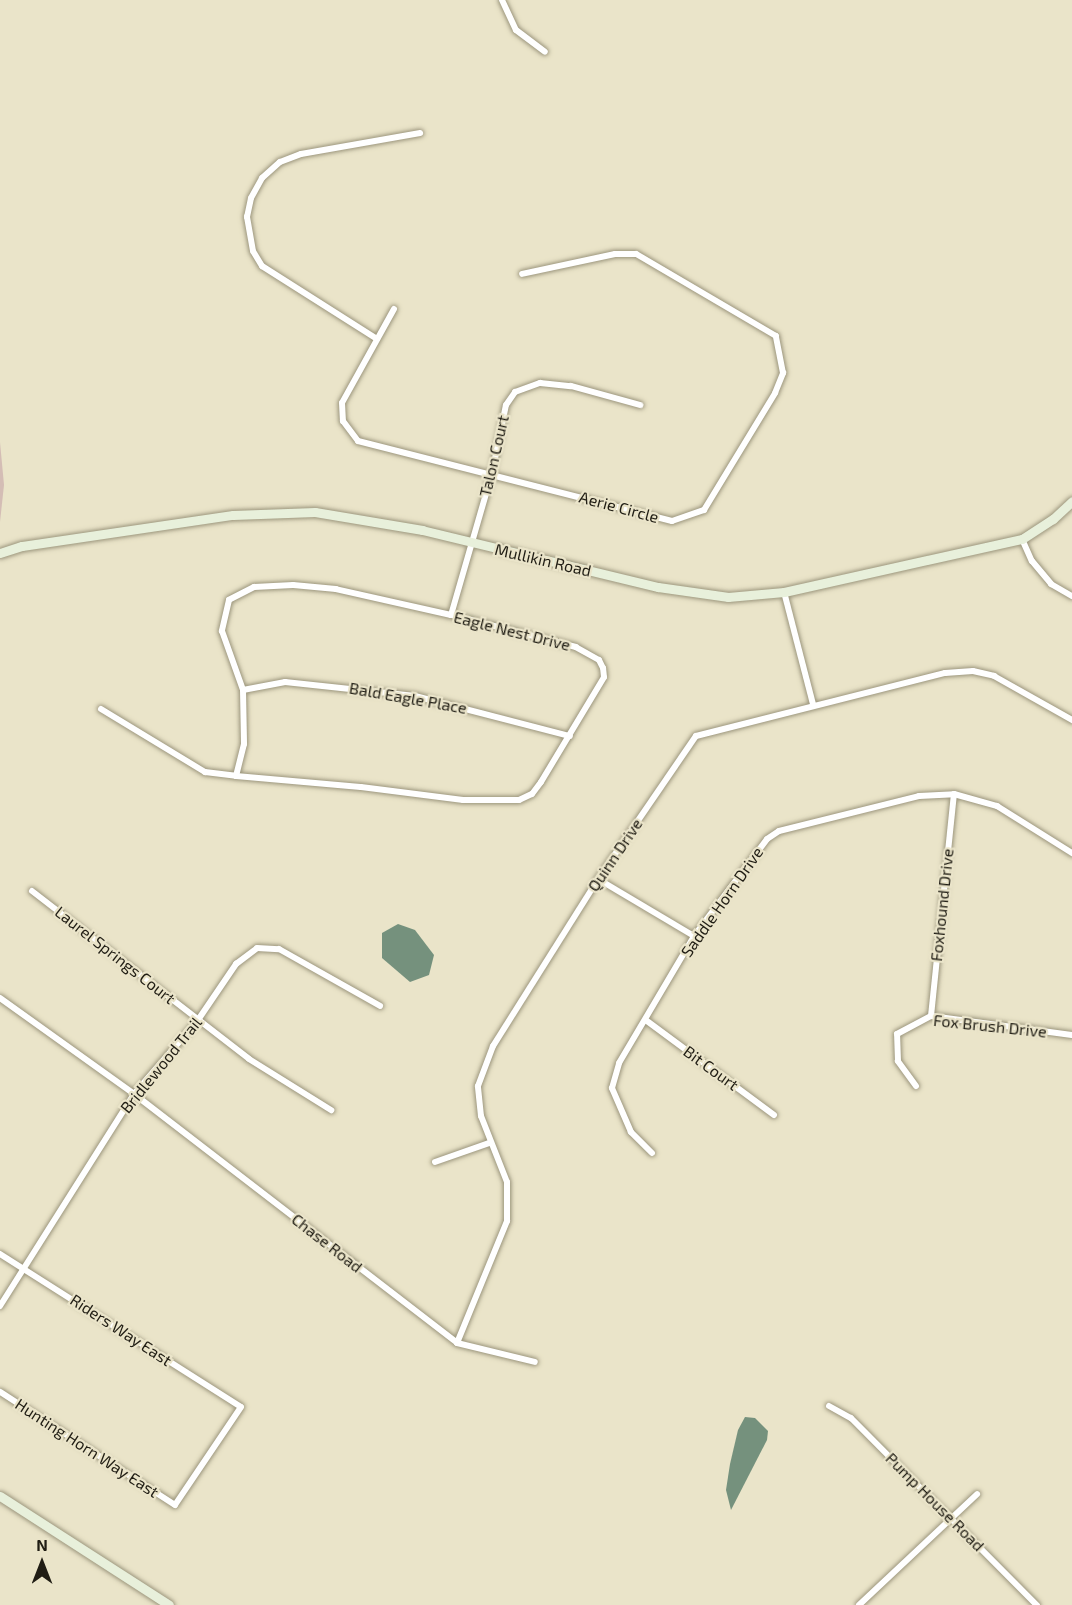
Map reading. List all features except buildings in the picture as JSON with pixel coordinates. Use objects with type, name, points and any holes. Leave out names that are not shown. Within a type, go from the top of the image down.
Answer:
[{"type":"street","points":[[502,0],[516,30],[545,52]]},
{"type":"street","points":[[377,339],[262,266],[249,236],[249,207],[262,178],[280,162],[301,154],[420,133]]},
{"type":"street","name":"Aerie Circle","points":[[394,309],[342,403],[343,421],[358,441],[492,473],[672,521],[704,510],[775,393],[783,373],[776,336],[636,254],[615,254],[522,274]]},
{"type":"street","name":"Talon Court","points":[[451,615],[492,473],[506,405],[515,392],[526,386],[571,386],[640,405]]},
{"type":"street","name":"Mullikin Road","points":[[0,554],[22,546],[286,510],[351,516],[658,587],[728,597],[784,592],[1022,539],[1053,519],[1072,501]]},
{"type":"street","points":[[1022,539],[1032,561],[1051,584],[1072,596]]},
{"type":"street","name":"Eagle Nest Drive","points":[[100,709],[192,766],[236,776],[463,800],[519,800],[532,794],[570,736],[604,677],[599,660],[576,647],[336,589],[292,585],[254,587],[229,600],[222,631],[243,690],[244,744],[236,776]]},
{"type":"street","points":[[784,592],[813,705]]},
{"type":"street","name":"Quinn Drive","points":[[457,1343],[507,1221],[507,1182],[489,1143],[481,1116],[478,1086],[493,1046],[598,879],[696,736],[945,673],[973,671],[994,676],[1072,720]]},
{"type":"street","name":"Bald Eagle Place","points":[[243,690],[285,682],[415,696],[570,736]]},
{"type":"street","name":"Saddle Horn Drive","points":[[652,1153],[631,1132],[612,1088],[619,1063],[647,1021],[694,936],[767,839],[779,831],[918,796],[954,794],[997,806],[1072,853]]},
{"type":"street","name":"Foxhound Drive","points":[[931,1016],[954,794]]},
{"type":"street","points":[[598,879],[694,936]]},
{"type":"street","name":"Laurel Springs Court","points":[[32,891],[249,1059],[331,1110]]},
{"type":"street","name":"Bridlewood Trail","points":[[0,1306],[134,1094],[198,1020],[236,964],[257,948],[279,949],[380,1006]]},
{"type":"street","name":"Chase Road","points":[[0,998],[134,1094],[457,1343],[535,1362]]},
{"type":"street","name":"Fox Brush Drive","points":[[916,1086],[898,1061],[897,1034],[931,1016],[1072,1035]]},
{"type":"street","name":"Bit Court","points":[[647,1021],[774,1115]]},
{"type":"street","points":[[435,1162],[489,1143]]},
{"type":"street","name":"Riders Way East","points":[[0,1254],[241,1407],[175,1505]]},
{"type":"street","name":"Hunting Horn Way East","points":[[0,1392],[175,1505]]},
{"type":"street","name":"Pump House Road","points":[[829,1406],[851,1418],[1037,1605]]},
{"type":"street","points":[[860,1605],[976,1494]]},
{"type":"street","points":[[0,1496],[169,1605]]},
{"type":"shaded area","points":[[0,442],[4,485],[0,522]]},
{"type":"shaded area","points":[[398,924],[415,930],[434,955],[429,975],[410,982],[382,958],[382,933]]},
{"type":"shaded area","points":[[745,1417],[755,1418],[768,1431],[767,1440],[731,1510],[726,1490],[738,1430]]}]
